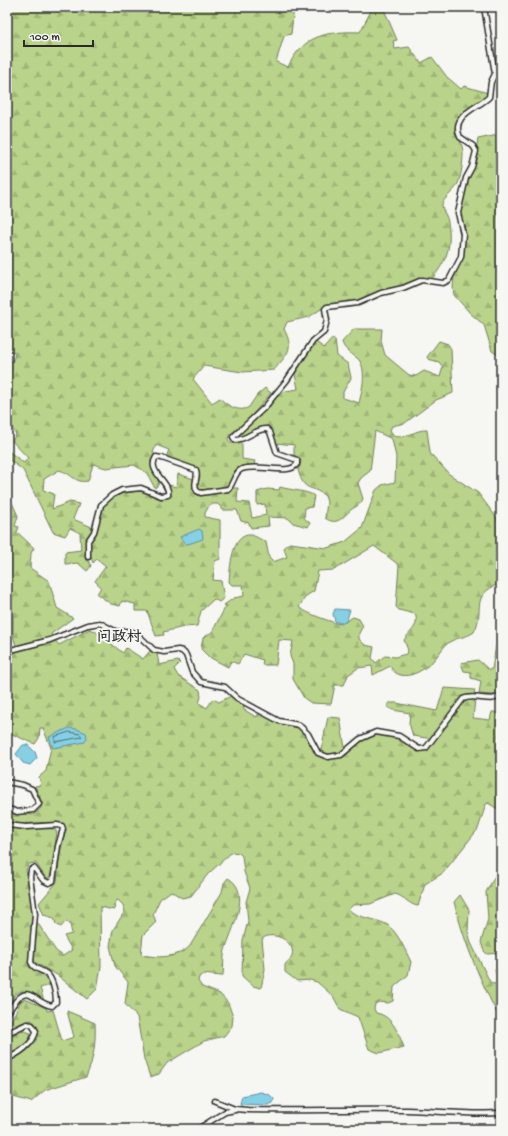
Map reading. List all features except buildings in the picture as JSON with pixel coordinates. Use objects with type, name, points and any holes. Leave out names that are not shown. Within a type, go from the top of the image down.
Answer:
[{"type":"street","points":[[88,557],[88,541],[94,532],[101,505],[112,495],[122,490],[141,488],[161,496],[168,495],[167,487],[156,475],[154,461],[156,457],[196,470],[197,476],[195,488],[201,493],[228,489],[232,485],[238,472],[242,469],[265,467],[286,470],[294,468],[297,464],[296,458],[277,453],[267,429],[261,429],[241,440],[235,440],[233,437],[265,407],[313,341],[324,332],[327,320],[325,309],[327,307],[358,303],[381,293],[403,288],[422,280],[443,283],[450,279],[461,257],[463,234],[457,214],[466,178],[472,167],[476,150],[473,146],[460,137],[458,130],[463,114],[490,96],[491,82],[495,74],[484,7]]},
{"type":"street","points":[[7,651],[50,640],[88,625],[100,623],[117,632],[133,632],[141,637],[154,650],[164,652],[178,650],[182,651],[186,655],[192,672],[201,682],[224,686],[238,698],[279,721],[302,726],[318,752],[331,758],[341,755],[360,739],[376,732],[399,736],[418,748],[426,748],[463,699],[470,697],[496,699],[501,695]]},
{"type":"street","points":[[7,782],[23,785],[32,789],[39,804],[33,810],[17,812],[7,808]]},
{"type":"street","points":[[7,825],[26,827],[57,825],[62,826],[63,829],[58,846],[55,873],[52,881],[49,883],[44,881],[34,868],[31,870],[30,877],[35,909],[31,962],[34,967],[45,973],[50,978],[56,1002],[52,1006],[45,1004],[31,995],[25,994],[20,996],[7,1015]]},
{"type":"street","points":[[7,1027],[12,1031],[27,1024],[32,1025],[36,1031],[33,1039],[24,1049],[7,1059]]},
{"type":"street","points":[[215,1101],[235,1110]]},
{"type":"street","points":[[198,1129],[225,1112],[235,1110],[376,1110],[462,1114],[501,1113]]},
{"type":"green space","points":[[11,7],[267,7],[277,10],[279,7],[294,7],[291,34],[284,36],[276,62],[288,67],[294,56],[309,42],[317,37],[327,34],[360,32],[371,11],[371,7],[383,7],[397,40],[393,41],[395,49],[409,47],[421,63],[432,57],[447,77],[461,89],[464,86],[488,93],[481,101],[464,112],[457,122],[456,130],[463,150],[461,171],[456,187],[442,204],[448,222],[449,246],[445,259],[432,279],[420,279],[403,286],[385,289],[356,302],[327,305],[309,317],[287,322],[284,329],[289,342],[288,351],[286,356],[274,370],[242,372],[204,366],[193,379],[212,403],[220,398],[226,404],[238,409],[245,409],[249,407],[257,395],[265,388],[271,393],[247,421],[229,435],[228,439],[230,443],[242,444],[242,459],[255,461],[254,465],[236,470],[228,486],[225,488],[199,490],[197,487],[200,476],[198,471],[166,457],[169,450],[156,445],[153,453],[156,455],[152,461],[159,484],[155,488],[146,472],[134,465],[106,468],[93,464],[88,481],[84,482],[77,480],[67,473],[59,470],[44,479],[43,490],[54,494],[52,509],[70,502],[79,504],[73,519],[94,528],[86,547],[87,556],[91,566],[87,571],[78,563],[65,564],[65,552],[81,550],[80,533],[70,528],[65,536],[53,532],[23,470],[7,458],[7,450],[24,463],[28,458],[12,441],[16,434],[7,421],[7,367],[14,358],[15,353],[7,350],[7,12]]},
{"type":"green space","points":[[501,123],[501,357],[492,351],[484,325],[470,313],[454,295],[453,288],[454,275],[463,257],[465,235],[459,215],[467,179],[473,167],[478,139],[498,135]]},
{"type":"green space","points":[[354,329],[382,329],[381,341],[385,355],[409,375],[416,376],[424,371],[440,377],[443,367],[439,362],[428,359],[427,357],[439,341],[448,344],[451,349],[453,393],[436,400],[405,423],[392,426],[390,430],[394,436],[403,437],[418,431],[427,430],[430,453],[449,474],[478,493],[496,517],[501,529],[501,583],[491,588],[481,598],[479,616],[474,632],[448,643],[432,662],[422,670],[404,676],[399,675],[390,666],[373,675],[372,666],[358,668],[348,675],[344,685],[335,685],[331,704],[311,703],[304,698],[293,679],[293,664],[290,656],[293,641],[279,640],[276,665],[262,665],[263,660],[244,654],[238,664],[231,661],[228,667],[209,657],[201,649],[203,638],[212,632],[226,606],[224,605],[234,598],[244,596],[243,585],[232,585],[229,582],[231,561],[239,540],[244,536],[251,535],[266,542],[269,558],[273,562],[287,557],[284,549],[286,545],[290,543],[327,548],[345,542],[362,528],[376,490],[382,485],[395,482],[396,457],[392,439],[375,431],[370,471],[361,478],[358,483],[363,499],[360,504],[340,520],[333,521],[325,518],[327,502],[325,496],[308,487],[303,482],[298,470],[301,460],[294,455],[294,445],[276,443],[267,428],[263,427],[243,437],[236,437],[280,392],[298,389],[295,374],[311,346],[316,342],[324,348],[333,338],[335,340],[337,356],[348,364],[351,378],[343,392],[343,398],[359,403],[362,392],[362,367],[357,358],[346,349],[342,342]],"holes":[[[374,546],[399,565],[396,607],[399,610],[415,614],[416,618],[414,628],[404,640],[408,650],[406,654],[395,657],[385,656],[376,663],[372,658],[374,647],[365,645],[359,639],[359,633],[363,626],[359,619],[353,617],[341,624],[318,617],[299,607],[306,596],[314,591],[318,571],[334,570]]]},
{"type":"green space","points":[[178,474],[194,479],[192,489],[198,494],[227,492],[234,488],[238,488],[237,502],[249,503],[252,518],[266,515],[265,504],[257,505],[257,492],[267,489],[279,490],[280,487],[308,493],[314,496],[312,507],[305,508],[304,518],[310,523],[308,527],[293,523],[288,518],[268,517],[269,526],[251,528],[249,523],[241,521],[237,510],[223,510],[218,504],[210,504],[205,513],[205,517],[220,520],[220,559],[215,561],[213,580],[221,581],[224,598],[219,602],[214,599],[201,611],[197,626],[184,627],[163,632],[164,635],[156,636],[147,611],[135,611],[135,604],[122,601],[120,606],[111,604],[97,594],[101,587],[95,581],[106,566],[97,559],[93,563],[89,551],[89,542],[96,532],[103,505],[119,494],[137,491],[151,493],[160,499],[165,499],[170,493],[169,485],[176,487]]},
{"type":"green space","points":[[10,498],[18,516],[15,526],[19,527],[17,532],[34,548],[31,553],[30,568],[49,581],[57,608],[73,618],[51,634],[53,637],[16,646],[13,635],[13,611],[7,610],[7,499]]},
{"type":"green space","points":[[90,629],[95,631],[123,653],[126,648],[143,659],[150,651],[157,653],[159,665],[178,661],[180,663],[174,669],[178,676],[200,690],[201,697],[199,703],[207,708],[213,699],[219,702],[231,696],[245,705],[243,709],[256,717],[260,712],[282,724],[284,722],[294,723],[301,726],[308,733],[312,742],[321,750],[328,717],[340,718],[345,748],[357,744],[369,737],[382,735],[396,737],[413,747],[423,750],[428,749],[461,703],[466,699],[475,699],[473,718],[490,720],[492,712],[495,712],[501,719],[501,811],[488,803],[486,804],[478,829],[443,873],[425,884],[418,906],[395,894],[370,904],[353,905],[349,909],[356,914],[379,921],[389,926],[399,938],[411,962],[408,975],[394,987],[393,1001],[388,1003],[379,1002],[375,1004],[374,1009],[376,1013],[391,1021],[404,1047],[379,1053],[369,1049],[358,1017],[340,1009],[333,996],[317,982],[310,980],[297,981],[285,972],[285,965],[293,952],[291,947],[284,939],[267,936],[262,939],[265,969],[261,988],[253,986],[242,976],[243,940],[248,921],[246,902],[250,888],[244,872],[242,856],[239,853],[232,852],[208,874],[191,896],[182,898],[171,891],[160,899],[153,914],[156,922],[143,935],[141,954],[160,957],[180,953],[190,946],[222,892],[224,883],[228,878],[235,884],[239,892],[240,902],[225,950],[223,975],[203,974],[199,977],[198,981],[202,987],[220,994],[228,1003],[233,1017],[232,1026],[224,1036],[204,1041],[167,1063],[159,1074],[150,1077],[144,1059],[137,1017],[125,1004],[128,982],[115,966],[110,946],[113,930],[125,911],[123,905],[118,900],[116,901],[114,910],[100,907],[101,967],[97,989],[87,999],[57,975],[34,962],[37,922],[56,951],[63,956],[72,950],[64,936],[72,934],[70,924],[66,921],[61,927],[56,924],[54,918],[44,915],[39,903],[57,882],[60,853],[65,833],[63,824],[59,823],[7,824],[7,811],[33,815],[41,808],[42,803],[35,786],[41,785],[39,777],[46,771],[51,748],[43,728],[40,728],[39,738],[35,744],[7,732],[7,654],[17,649],[54,639],[59,645]]},
{"type":"green space","points":[[501,634],[501,691],[496,695],[479,694],[481,681],[471,678],[471,672],[464,671],[461,663],[478,660],[488,669],[492,669],[496,646]]},
{"type":"green space","points":[[444,688],[475,690],[474,695],[463,696],[458,700],[433,739],[413,736],[409,723],[410,713],[393,710],[387,707],[389,703],[396,703],[437,711]]},
{"type":"green space","points":[[7,827],[55,829],[57,833],[52,869],[49,878],[45,877],[36,863],[29,864],[26,870],[33,913],[29,967],[44,976],[50,985],[40,988],[44,1001],[24,991],[20,991],[16,994],[7,1007]]},
{"type":"green space","points":[[501,858],[501,953],[487,954],[484,951],[481,942],[488,919],[486,892],[495,876]]},
{"type":"green space","points":[[460,895],[469,910],[468,931],[471,943],[490,982],[494,984],[499,983],[495,970],[501,969],[501,1021],[486,992],[463,934],[454,902]]},
{"type":"green space","points":[[25,999],[46,1008],[47,1011],[53,1010],[62,1041],[74,1037],[67,1011],[95,1023],[94,1050],[86,1077],[45,1090],[31,1102],[10,1096],[7,1091],[7,1061],[19,1056],[30,1048],[37,1037],[38,1031],[36,1024],[31,1020],[16,1025],[10,1023],[21,1001]]},
{"type":"green space","points":[[24,1031],[31,1033],[29,1040],[17,1051],[7,1055],[7,1034],[14,1034]]},
{"type":"water","points":[[199,529],[202,531],[203,539],[185,544],[180,537]]},
{"type":"water","points":[[335,609],[350,610],[346,622],[340,623],[335,621],[333,614]]},
{"type":"water","points":[[69,728],[77,729],[86,733],[87,737],[85,742],[53,748],[49,737]]},
{"type":"water","points":[[23,745],[28,745],[35,752],[37,758],[30,765],[23,763],[16,754]]},
{"type":"water","points":[[261,1092],[270,1095],[274,1099],[273,1103],[268,1105],[240,1104],[242,1096]]},
{"type":"district","name":"问政村","points":[[119,636]]}]
